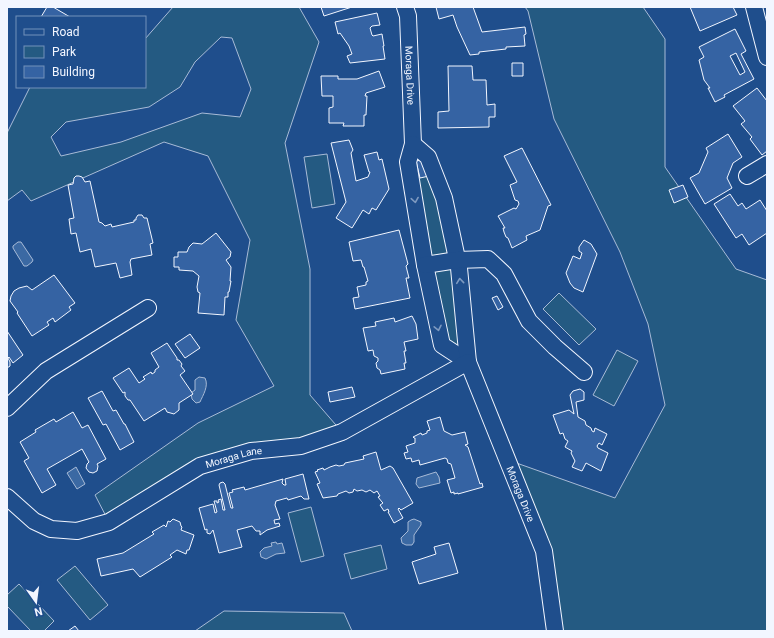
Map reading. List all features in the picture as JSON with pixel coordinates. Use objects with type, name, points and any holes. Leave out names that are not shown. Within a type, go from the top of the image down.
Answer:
[{"type":"street","name":"Moraga Drive","points":[[405,7],[408,16],[413,144],[408,162],[425,265],[442,345],[468,362]]},
{"type":"street","points":[[754,7],[767,57]]},
{"type":"street","name":"Moraga Drive","points":[[413,144],[428,157],[444,198],[457,260],[468,362],[544,551],[555,631]]},
{"type":"street","points":[[747,176],[767,164]]},
{"type":"street","points":[[425,265],[457,260],[488,259],[504,274],[529,321],[555,347],[584,372]]},
{"type":"street","points":[[7,408],[46,371],[148,308]]},
{"type":"street","name":"Moraga Lane","points":[[7,497],[34,521],[51,529],[77,531],[109,522],[200,466],[251,451],[301,446],[342,432],[468,362]]},
{"type":"green space","points":[[173,7],[299,7],[319,42],[285,143],[310,269],[310,395],[342,432],[200,466],[109,522],[95,495],[198,423],[274,386],[236,320],[250,240],[208,156],[164,142],[31,201],[22,190],[7,201],[7,133],[30,88],[146,88],[146,38]],"holes":[[[221,37],[232,38],[251,89],[240,117],[202,113],[121,142],[61,156],[51,137],[66,122],[149,107],[180,87],[195,62]]]},
{"type":"green space","points":[[525,7],[643,7],[665,39],[665,167],[736,269],[767,280],[767,631],[550,631],[544,551],[508,460],[615,498],[665,405],[648,324],[620,252],[554,119],[528,11]]},
{"type":"green space","points":[[413,144],[444,198],[468,362],[442,345]]},
{"type":"green space","points":[[327,154],[335,204],[312,208],[304,157]]},
{"type":"green space","points":[[559,293],[596,329],[579,345],[543,309]]},
{"type":"green space","points":[[617,350],[638,361],[614,406],[593,395]]},
{"type":"green space","points":[[311,507],[324,556],[301,562],[288,513]]},
{"type":"green space","points":[[381,545],[387,569],[351,579],[344,554]]},
{"type":"green space","points":[[75,566],[108,605],[90,620],[57,580]]},
{"type":"green space","points":[[19,584],[54,621],[44,631],[31,631],[7,606],[7,595]]},
{"type":"green space","points":[[224,611],[344,613],[352,631],[195,631]]},
{"type":"shaded area","points":[[18,242],[21,242],[33,260],[27,266],[24,266],[13,248],[13,246]]},
{"type":"shaded area","points":[[199,377],[205,378],[206,384],[200,402],[196,403],[192,399],[191,393],[195,390],[195,380]]},
{"type":"shaded area","points":[[76,467],[85,484],[77,489],[67,473]]},
{"type":"shaded area","points":[[436,472],[440,483],[419,488],[416,484],[417,478]]},
{"type":"shaded area","points":[[414,519],[421,522],[421,525],[414,535],[414,542],[412,545],[406,545],[402,543],[401,538],[408,531],[408,522]]},
{"type":"shaded area","points":[[276,542],[277,544],[282,543],[285,553],[276,554],[266,559],[261,557],[260,552],[264,548],[272,546],[271,543]]},
{"type":"building","points":[[47,7],[53,7],[68,16],[42,16]]},
{"type":"building","points":[[321,7],[352,7],[324,16]]},
{"type":"building","points":[[436,7],[473,7],[482,32],[525,27],[525,46],[506,47],[506,49],[479,52],[479,54],[470,55],[453,15],[439,19]]},
{"type":"building","points":[[690,7],[733,7],[737,15],[700,31]]},
{"type":"building","points":[[377,13],[380,25],[372,26],[370,28],[373,36],[382,34],[385,59],[350,63],[347,56],[352,54],[349,46],[340,33],[338,34],[335,22]]},
{"type":"building","points":[[735,29],[746,51],[741,54],[754,79],[724,95],[725,97],[715,102],[708,88],[710,88],[704,80],[699,60],[704,57],[699,47]],"holes":[[[736,53],[745,72],[740,75],[730,56]]]},
{"type":"building","points":[[512,63],[523,63],[523,76],[512,76]]},
{"type":"building","points":[[448,66],[472,66],[473,80],[486,80],[487,105],[495,104],[495,117],[489,117],[489,127],[438,128],[438,112],[449,111]]},
{"type":"building","points":[[379,71],[385,87],[366,93],[366,115],[364,115],[364,126],[343,126],[344,123],[329,123],[329,108],[333,107],[333,96],[322,96],[321,76],[338,76],[338,79],[357,79]]},
{"type":"building","points":[[757,88],[767,101],[767,151],[762,155],[750,139],[752,137],[741,124],[745,121],[733,106]]},
{"type":"building","points":[[728,134],[742,157],[733,163],[727,178],[732,188],[705,204],[690,178],[699,173],[708,152],[706,148]]},
{"type":"building","points":[[349,140],[353,150],[351,153],[356,181],[368,177],[370,172],[364,155],[377,152],[379,160],[382,159],[389,189],[376,210],[372,208],[369,214],[363,210],[352,228],[336,218],[346,202],[331,143]]},
{"type":"building","points":[[522,148],[551,205],[548,206],[540,230],[526,236],[527,240],[512,248],[504,232],[503,228],[505,228],[498,216],[514,208],[516,209],[519,204],[518,201],[515,200],[510,185],[517,182],[504,156]]},
{"type":"building","points":[[425,159],[429,176],[420,178],[416,161]]},
{"type":"building","points":[[76,176],[82,177],[85,182],[90,181],[99,222],[105,226],[111,224],[112,227],[134,222],[138,215],[142,215],[144,218],[147,218],[153,243],[150,244],[152,255],[131,259],[132,275],[120,278],[116,263],[95,267],[91,249],[80,252],[76,233],[71,234],[69,219],[74,218],[68,185],[73,184]]},
{"type":"building","points":[[683,185],[688,197],[674,203],[669,190]]},
{"type":"building","points":[[730,194],[738,206],[742,203],[746,209],[760,200],[767,211],[767,233],[749,245],[742,234],[736,238],[714,204]]},
{"type":"building","points":[[399,230],[408,264],[406,266],[409,278],[406,278],[410,298],[355,309],[353,298],[359,297],[357,287],[366,285],[366,282],[368,281],[361,260],[353,261],[349,242]]},
{"type":"building","points":[[216,233],[231,252],[230,257],[226,260],[231,267],[231,281],[228,297],[225,297],[224,315],[198,313],[200,293],[198,292],[197,287],[199,276],[193,271],[179,270],[179,267],[174,267],[174,257],[178,257],[178,252],[187,252],[193,243],[202,244]]},
{"type":"building","points":[[584,240],[591,244],[597,254],[583,292],[574,288],[566,273],[573,256],[580,259],[582,253],[579,251],[579,247]]},
{"type":"building","points":[[54,275],[75,303],[69,307],[71,310],[55,322],[53,318],[47,322],[49,325],[32,336],[10,301],[11,296],[14,291],[19,288],[27,286],[32,290]]},
{"type":"building","points":[[497,296],[503,307],[498,310],[492,298]]},
{"type":"building","points":[[412,316],[416,324],[418,339],[404,342],[406,351],[404,351],[406,363],[404,363],[405,369],[381,374],[376,363],[378,358],[374,356],[373,350],[368,351],[363,328],[376,326],[375,322],[394,318],[395,322]]},
{"type":"building","points":[[7,331],[23,355],[13,363],[9,357],[10,366],[7,368]]},
{"type":"building","points":[[190,334],[200,348],[185,358],[175,344]]},
{"type":"building","points":[[167,343],[177,360],[179,360],[182,364],[181,366],[185,371],[180,375],[193,394],[179,403],[179,410],[174,414],[167,412],[165,408],[144,421],[130,400],[128,400],[125,396],[125,392],[123,393],[113,378],[129,368],[139,383],[145,379],[143,377],[151,372],[152,374],[159,367],[151,353]]},
{"type":"building","points":[[352,387],[355,397],[330,402],[328,392]]},
{"type":"building","points":[[580,389],[584,392],[584,400],[576,402],[578,417],[585,421],[586,425],[591,428],[592,431],[594,432],[595,428],[607,434],[602,445],[599,443],[597,446],[608,453],[601,471],[586,463],[582,471],[572,467],[575,461],[571,453],[572,451],[565,447],[568,441],[565,439],[563,433],[560,434],[553,415],[569,410],[574,414],[570,395],[573,391]]},
{"type":"building","points":[[102,391],[113,411],[116,410],[125,424],[134,442],[120,450],[106,424],[103,425],[88,398]]},
{"type":"building","points":[[73,412],[82,428],[88,425],[106,459],[97,464],[97,471],[93,473],[89,472],[86,468],[89,462],[82,449],[47,469],[56,485],[42,493],[24,461],[29,458],[20,442],[36,432],[35,430],[54,419],[56,422]]},
{"type":"building","points":[[440,417],[444,431],[452,435],[465,432],[468,444],[465,445],[468,447],[480,484],[482,483],[483,487],[458,494],[454,494],[454,492],[451,493],[447,480],[455,478],[451,464],[448,463],[447,459],[445,458],[420,465],[419,460],[412,462],[411,458],[406,459],[404,453],[408,452],[406,446],[415,443],[415,438],[413,437],[421,433],[422,435],[427,433],[427,431],[430,430],[427,421]]},
{"type":"building","points":[[376,452],[381,470],[390,466],[393,468],[413,503],[401,510],[399,508],[398,509],[403,518],[394,523],[388,509],[384,511],[380,505],[383,503],[378,497],[380,496],[377,491],[374,493],[370,490],[366,492],[362,490],[357,491],[354,489],[353,492],[349,493],[346,491],[338,494],[337,496],[323,498],[317,484],[320,483],[315,472],[318,471],[317,470],[323,468],[324,470],[336,465],[344,465],[345,463],[364,459],[363,456]]},
{"type":"building","points":[[303,474],[309,499],[304,499],[301,496],[288,500],[287,498],[276,501],[275,505],[280,519],[274,520],[275,524],[279,523],[280,526],[267,530],[260,535],[260,531],[256,531],[252,526],[237,530],[242,547],[219,553],[213,530],[210,534],[207,533],[207,529],[205,530],[199,508],[213,504],[215,513],[217,512],[214,501],[217,501],[217,503],[219,502],[218,500],[221,499],[223,510],[225,510],[219,485],[220,483],[223,482],[225,484],[231,508],[233,508],[229,493],[233,492],[232,490],[244,487],[245,490],[283,479],[282,483],[286,485],[285,479]]},
{"type":"building","points":[[173,519],[180,522],[182,527],[181,530],[194,535],[189,550],[187,550],[186,554],[177,550],[170,555],[172,557],[140,577],[133,569],[101,576],[97,559],[123,553],[154,534],[152,532],[164,525],[166,527],[168,521],[170,522]]},
{"type":"building","points":[[449,543],[458,573],[419,584],[412,562],[436,554],[434,547]]},
{"type":"building","points":[[75,626],[79,631],[68,631]]}]
